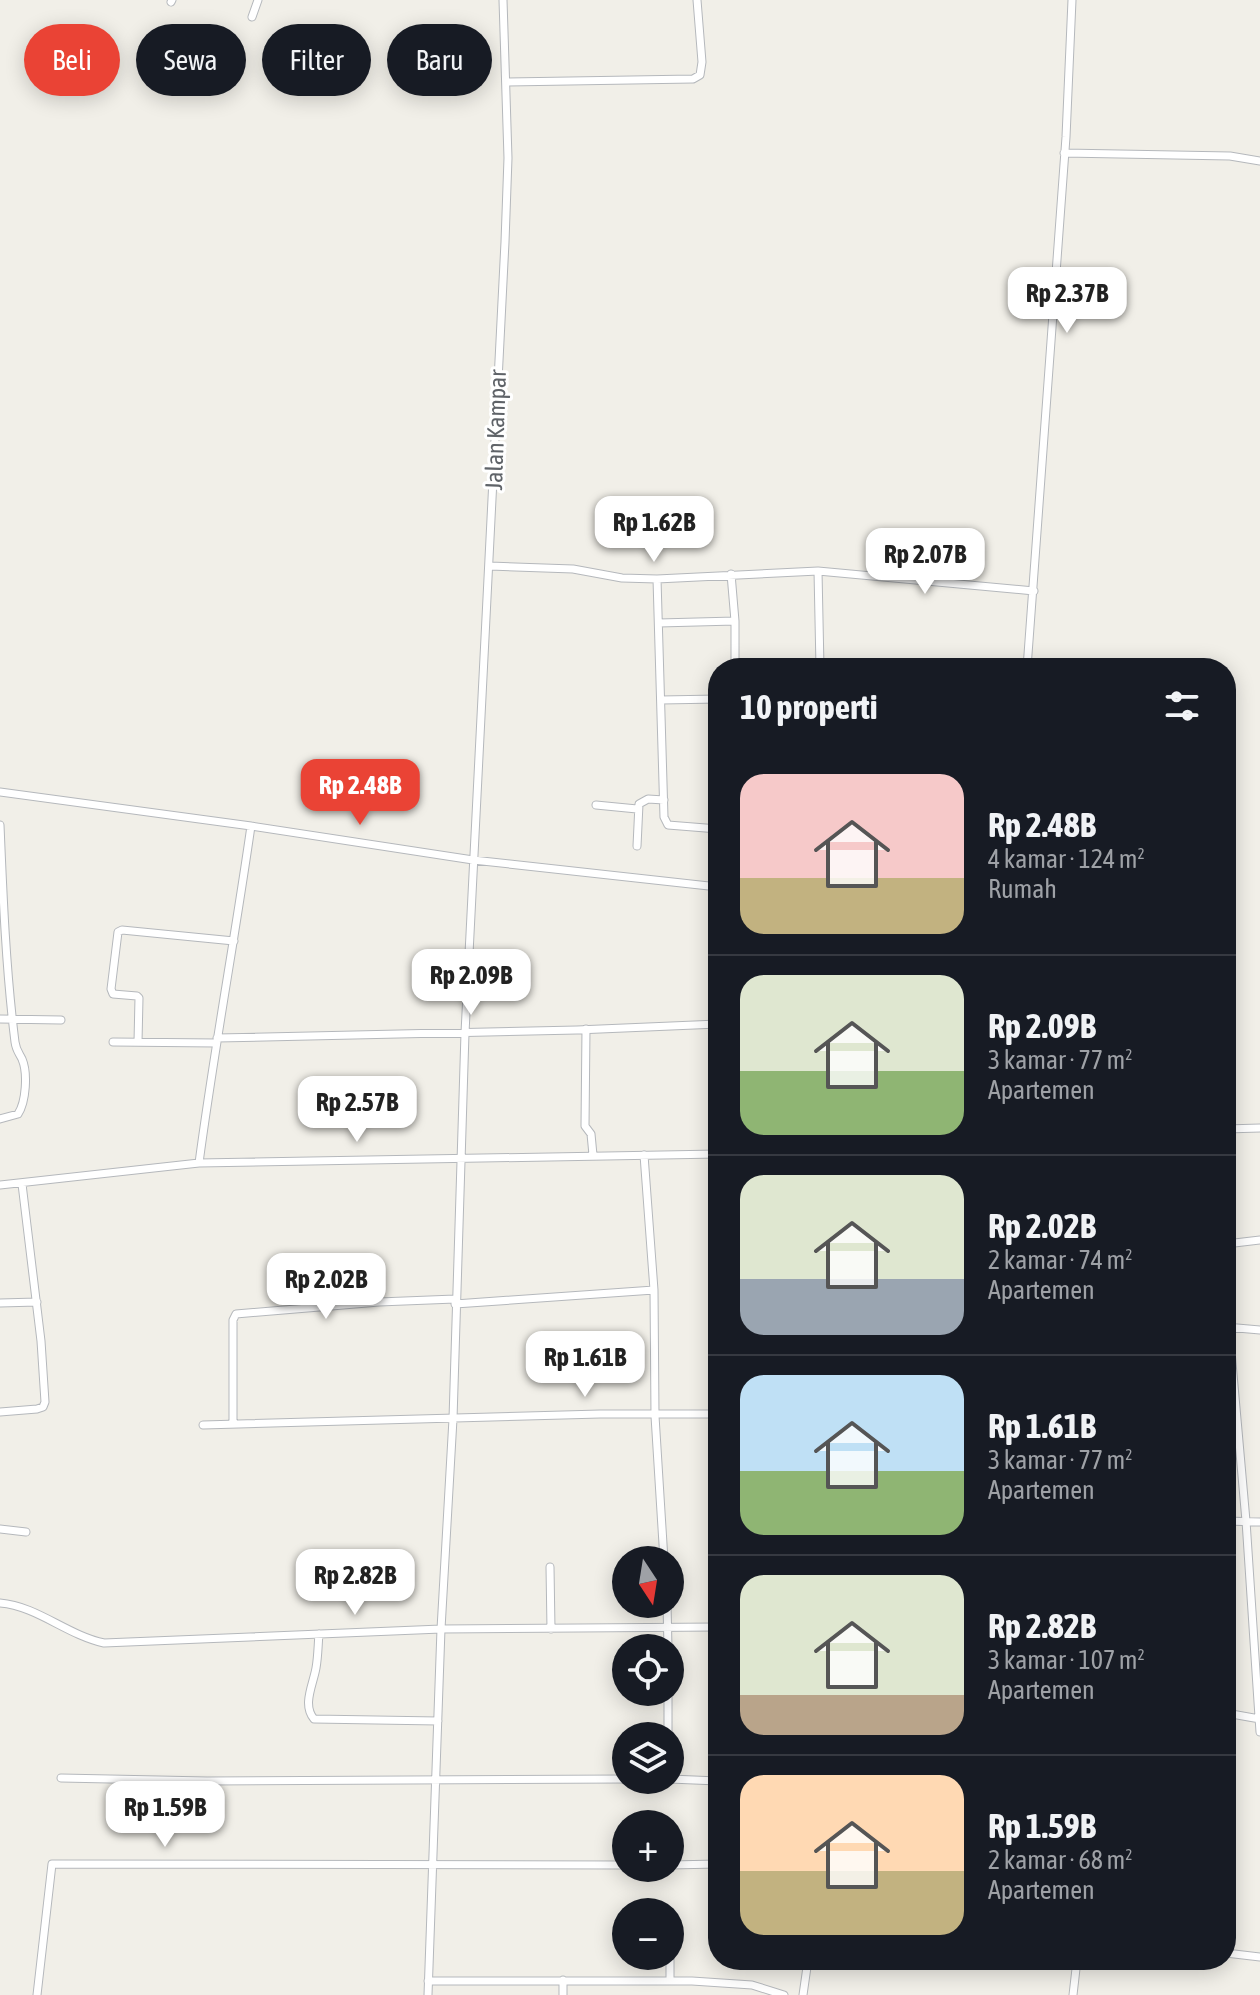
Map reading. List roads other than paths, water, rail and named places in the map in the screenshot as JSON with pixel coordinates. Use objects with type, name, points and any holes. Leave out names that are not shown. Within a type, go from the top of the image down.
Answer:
[{"type":"street","points":[[252,17],[258,0]]},
{"type":"street","name":"Jalan Kampar","points":[[428,1995],[441,1629],[453,1419],[459,1157],[506,214],[507,82],[503,0]]},
{"type":"street","points":[[507,82],[693,79],[700,75],[702,62],[697,0]]},
{"type":"street","points":[[1028,658],[1072,0]]},
{"type":"street","points":[[1064,153],[1230,156],[1260,161]]},
{"type":"street","points":[[490,566],[573,569],[604,576],[657,579],[818,571],[1034,591]]},
{"type":"street","points":[[818,571],[820,658]]},
{"type":"street","points":[[731,574],[735,658]]},
{"type":"street","points":[[657,579],[664,817],[668,825],[708,828]]},
{"type":"street","points":[[659,623],[735,621]]},
{"type":"street","points":[[661,700],[708,699]]},
{"type":"street","points":[[0,792],[473,860],[708,886]]},
{"type":"street","points":[[637,846],[637,809],[641,801],[664,800]]},
{"type":"street","points":[[596,805],[637,809]]},
{"type":"street","points":[[0,825],[6,967],[15,1046],[23,1060],[23,1105],[18,1114],[0,1119]]},
{"type":"street","points":[[199,1163],[251,826]]},
{"type":"street","points":[[138,1042],[139,998],[113,994],[111,989],[118,932],[234,941]]},
{"type":"street","points":[[0,1019],[61,1020]]},
{"type":"street","points":[[113,1042],[708,1024]]},
{"type":"street","points":[[586,1029],[585,1126],[591,1134],[593,1155]]},
{"type":"street","points":[[1236,1129],[1260,1128]]},
{"type":"street","points":[[0,1185],[199,1163],[708,1154]]},
{"type":"street","points":[[644,1155],[654,1290],[655,1416],[663,1546]]},
{"type":"street","points":[[0,1412],[44,1406],[37,1302],[22,1184]]},
{"type":"street","points":[[1236,1243],[1260,1240]]},
{"type":"street","points":[[233,1424],[233,1320],[236,1314],[364,1303],[455,1302],[654,1290]]},
{"type":"street","points":[[0,1303],[37,1302]]},
{"type":"street","points":[[1236,1328],[1260,1330]]},
{"type":"street","points":[[1236,1413],[1260,1732]]},
{"type":"street","points":[[203,1425],[600,1414],[708,1414]]},
{"type":"street","points":[[1236,1521],[1260,1522]]},
{"type":"street","points":[[0,1529],[26,1532]]},
{"type":"street","points":[[550,1567],[551,1629]]},
{"type":"street","points":[[0,1603],[24,1608],[62,1629],[104,1643],[441,1629],[708,1627]]},
{"type":"street","points":[[668,1618],[668,1634]]},
{"type":"street","points":[[319,1634],[317,1667],[308,1704],[314,1719],[438,1721]]},
{"type":"street","points":[[1236,1715],[1259,1718]]},
{"type":"street","points":[[61,1778],[207,1781],[612,1779]]},
{"type":"street","points":[[684,1780],[708,1781]]},
{"type":"street","points":[[37,1995],[52,1864],[612,1865]]},
{"type":"street","points":[[684,1865],[708,1864]]},
{"type":"street","points":[[1236,1954],[1260,1957]]},
{"type":"street","points":[[670,1970],[670,1980]]},
{"type":"street","points":[[803,1995],[807,1970]]},
{"type":"street","points":[[1073,1995],[1076,1970]]},
{"type":"street","points":[[563,1980],[563,1995]]},
{"type":"street","points":[[428,1981],[670,1980],[752,1985],[784,1995]]}]
